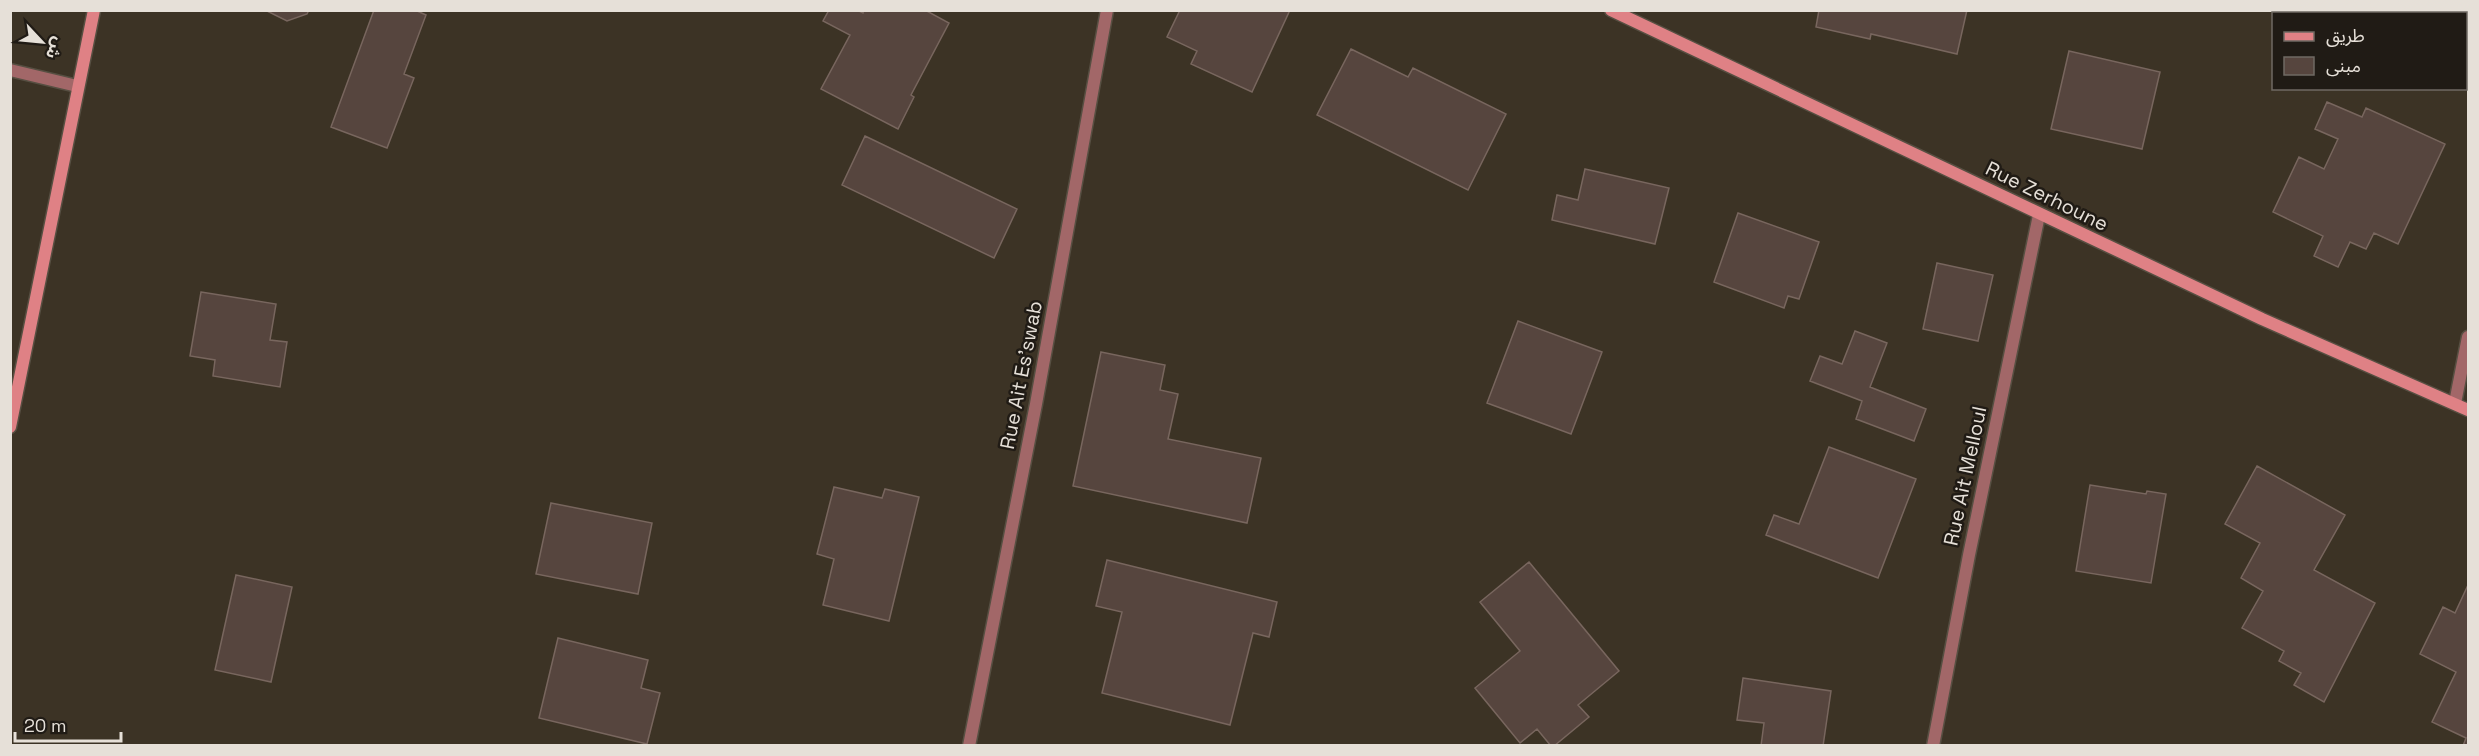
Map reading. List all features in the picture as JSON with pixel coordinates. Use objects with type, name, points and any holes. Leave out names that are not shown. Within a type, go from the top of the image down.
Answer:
[{"type":"street","points":[[10,427],[94,10]]},
{"type":"street","name":"Rue Ait Es'swab","points":[[969,746],[1036,404],[1107,10]]},
{"type":"street","name":"Rue Zerhoune","points":[[1611,10],[2262,319],[2469,410]]},
{"type":"street","points":[[10,70],[77,86]]},
{"type":"street","name":"Rue Ait Melloul","points":[[1933,746],[1969,555],[2039,215]]},
{"type":"street","points":[[2455,403],[2469,337]]},
{"type":"building","points":[[265,10],[309,10],[307,14],[287,21]]},
{"type":"building","points":[[374,10],[415,10],[426,15],[404,74],[414,78],[387,148],[331,127]]},
{"type":"building","points":[[829,10],[857,10],[863,13],[864,10],[925,10],[949,23],[911,95],[914,97],[898,129],[821,89],[850,35],[823,21]]},
{"type":"building","points":[[1180,10],[1290,10],[1252,92],[1191,64],[1197,51],[1167,37]]},
{"type":"building","points":[[1819,10],[1967,10],[1957,54],[1871,34],[1870,39],[1816,27]]},
{"type":"building","points":[[2407,10],[2468,10],[2468,61],[2467,12],[2406,12]]},
{"type":"building","points":[[1351,49],[1408,77],[1413,68],[1506,114],[1468,190],[1317,115]]},
{"type":"building","points":[[2069,51],[2160,72],[2142,149],[2051,129]]},
{"type":"building","points":[[2327,102],[2362,117],[2366,108],[2445,144],[2398,244],[2374,233],[2366,249],[2350,242],[2338,267],[2314,256],[2323,236],[2273,212],[2299,157],[2324,169],[2338,139],[2315,129]]},
{"type":"building","points":[[865,136],[1017,209],[994,258],[842,185]]},
{"type":"building","points":[[1585,169],[1669,188],[1655,244],[1552,220],[1557,195],[1578,200]]},
{"type":"building","points":[[1738,213],[1819,242],[1799,299],[1788,296],[1784,308],[1714,282]]},
{"type":"building","points":[[1937,263],[1993,275],[1978,341],[1923,329]]},
{"type":"building","points":[[201,292],[276,304],[270,340],[287,342],[280,387],[213,376],[215,360],[190,356]]},
{"type":"building","points":[[1518,321],[1602,352],[1571,434],[1487,403]]},
{"type":"building","points":[[1855,331],[1887,343],[1870,387],[1926,409],[1914,441],[1856,419],[1862,401],[1810,381],[1820,356],[1842,364]]},
{"type":"building","points":[[1101,352],[1165,365],[1160,390],[1178,394],[1168,439],[1261,458],[1247,523],[1073,486]]},
{"type":"building","points":[[1829,447],[1916,479],[1878,578],[1766,535],[1774,515],[1799,524]]},
{"type":"building","points":[[2257,466],[2345,515],[2314,570],[2375,603],[2324,702],[2294,685],[2301,673],[2279,661],[2284,651],[2242,628],[2263,591],[2241,578],[2260,543],[2225,524]]},
{"type":"building","points":[[2090,485],[2146,494],[2147,491],[2166,494],[2151,583],[2076,571]]},
{"type":"building","points":[[834,487],[882,498],[885,489],[919,497],[889,621],[823,605],[834,559],[817,554]]},
{"type":"building","points":[[551,503],[652,523],[638,594],[536,574]]},
{"type":"building","points":[[1107,560],[1277,602],[1269,637],[1253,633],[1230,725],[1102,693],[1122,612],[1096,606]]},
{"type":"building","points":[[1529,562],[1619,671],[1578,705],[1589,717],[1554,746],[1551,746],[1537,729],[1520,743],[1475,688],[1520,651],[1480,602]]},
{"type":"building","points":[[236,575],[292,587],[271,682],[215,670]]},
{"type":"building","points":[[2468,585],[2468,746],[2463,746],[2466,738],[2432,722],[2456,672],[2420,654],[2443,607],[2455,613]]},
{"type":"building","points":[[558,638],[648,660],[641,688],[660,693],[647,744],[539,718]]},
{"type":"building","points":[[1743,678],[1831,691],[1823,746],[1761,746],[1764,723],[1737,720]]}]
